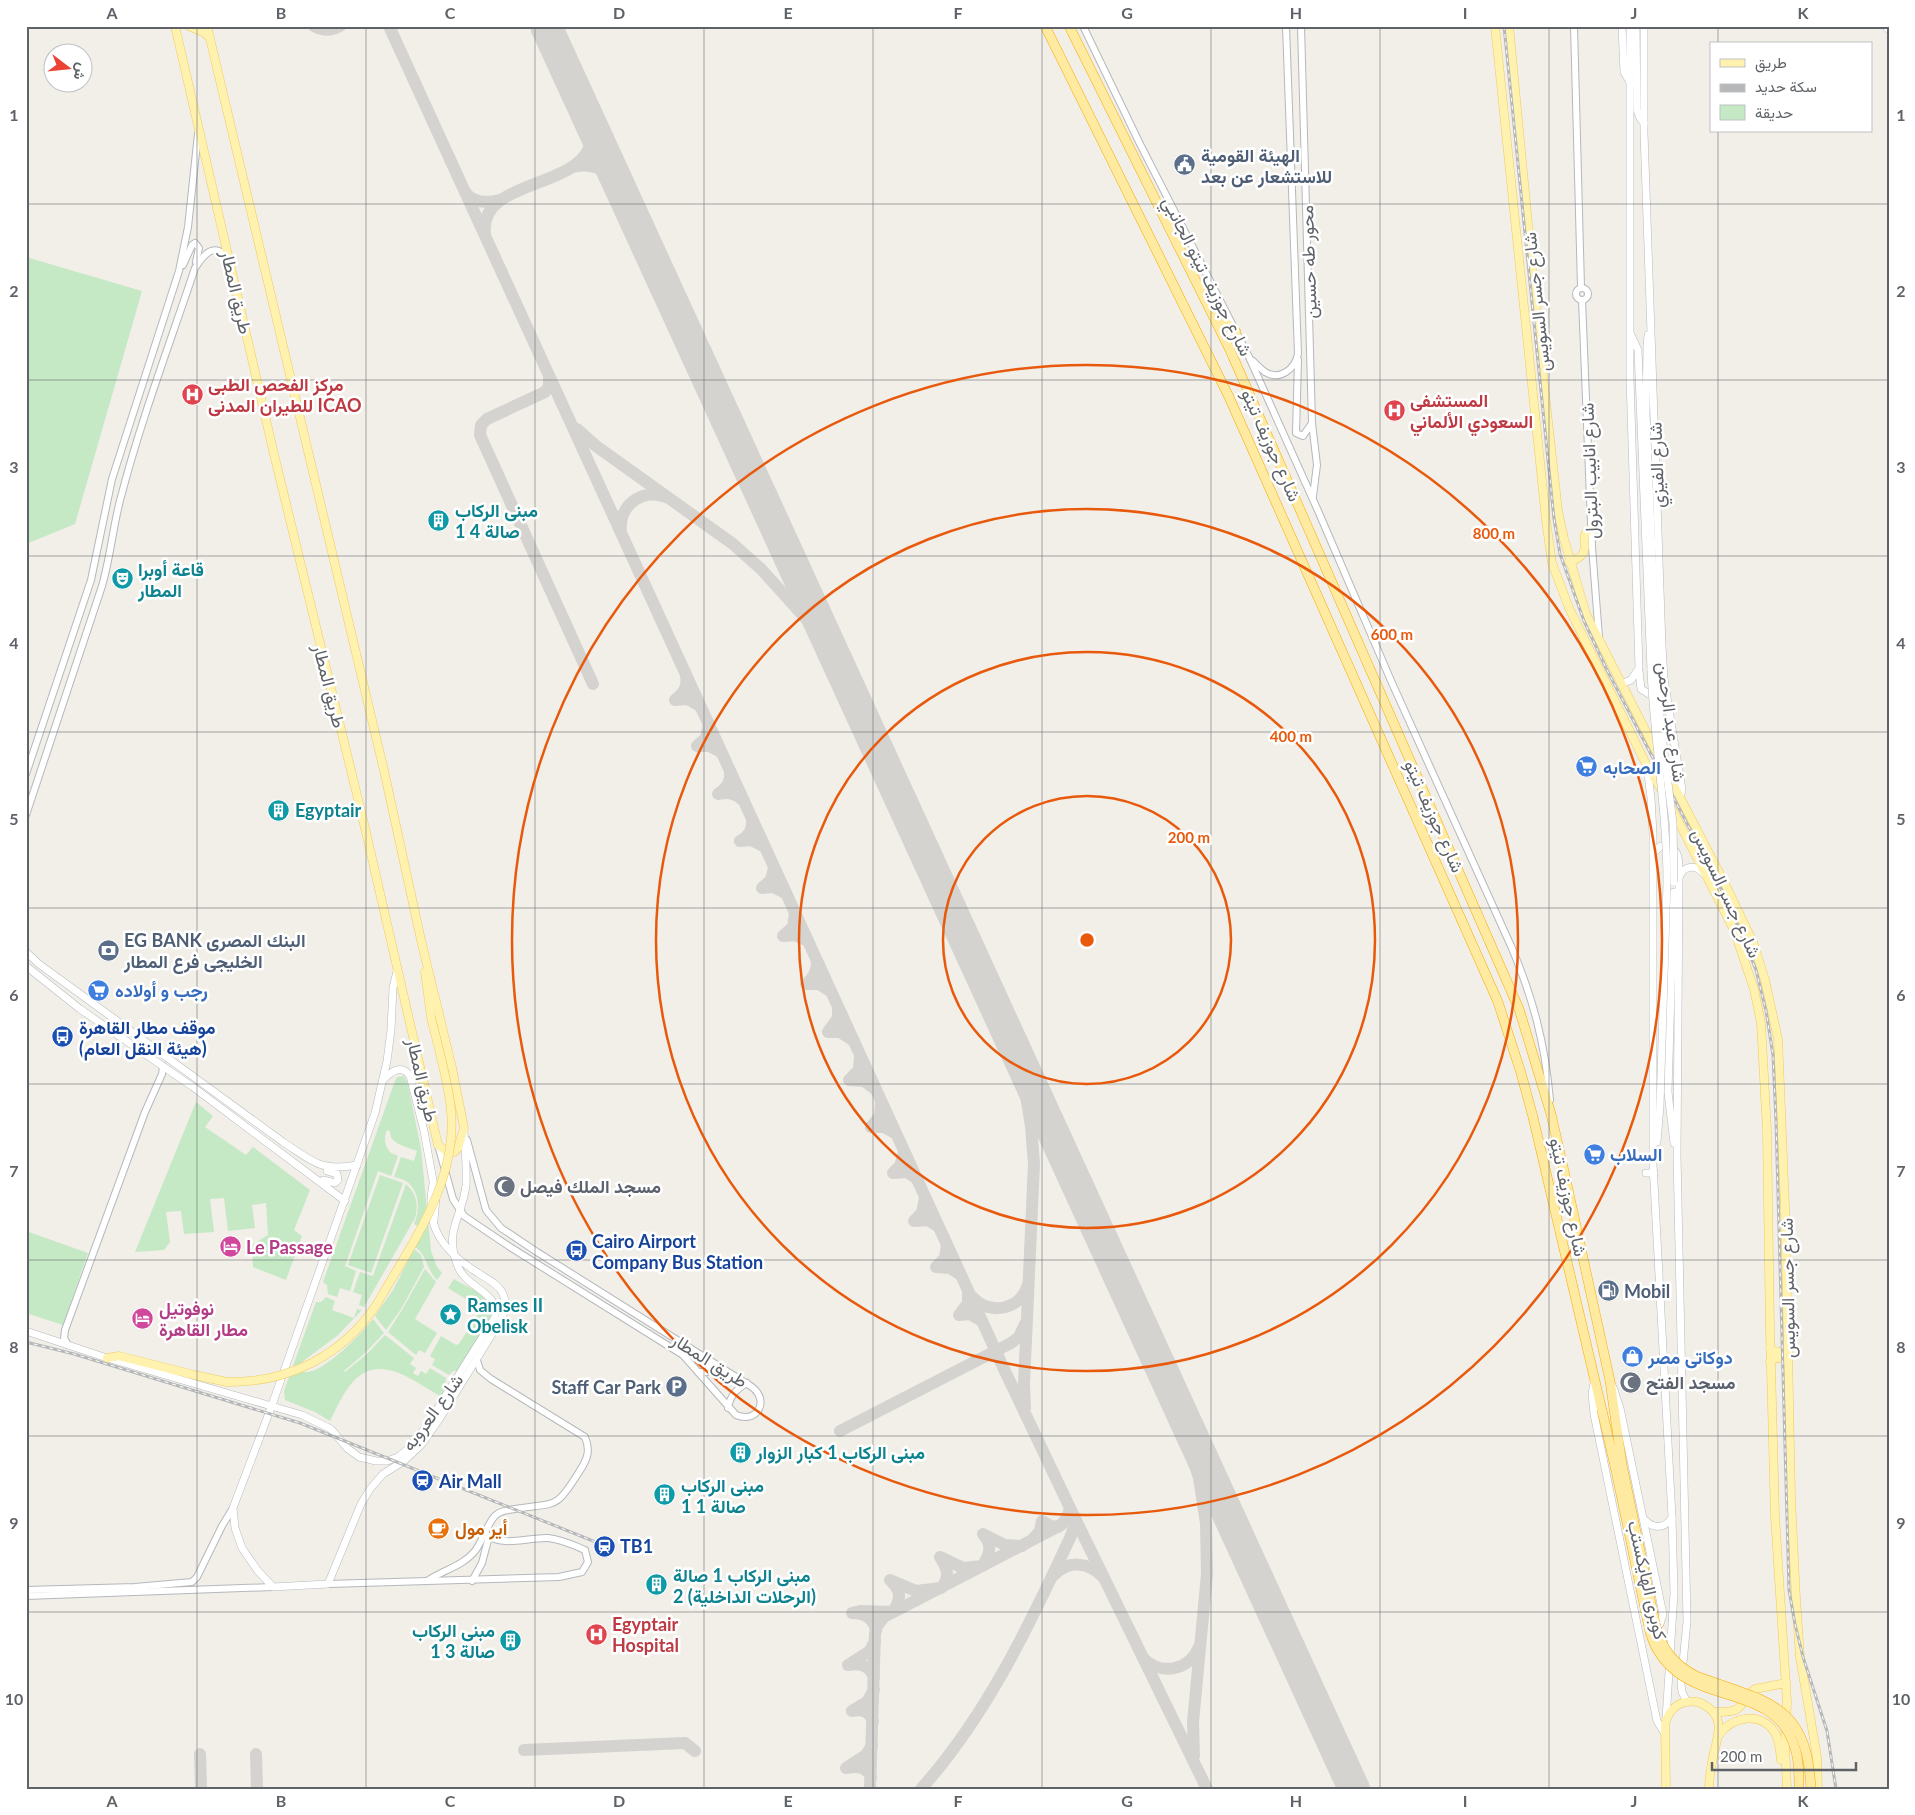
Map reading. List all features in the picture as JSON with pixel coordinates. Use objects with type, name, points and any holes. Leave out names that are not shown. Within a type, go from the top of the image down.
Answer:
[{"type":"highway","name":"شارع جوزيف تيتو","points":[[1045,26],[1229,397],[1498,1002],[1531,1108],[1594,1383]]},
{"type":"highway","name":"شارع جوزيف تيتو","points":[[1070,26],[1212,310],[1518,1008],[1551,1114],[1610,1381]]},
{"type":"highway","points":[[1212,310],[1236,332]]},
{"type":"highway","name":"كوبرى الهايكستب","points":[[1610,1381],[1622,1465],[1655,1623],[1662,1646],[1676,1664],[1685,1671],[1762,1701],[1784,1712],[1795,1724],[1806,1746],[1811,1789]]},
{"type":"highway","name":"كوبرى الهايكستب","points":[[1594,1383],[1615,1466],[1650,1632],[1658,1652],[1672,1669],[1685,1678],[1751,1703],[1770,1712],[1780,1720],[1787,1729],[1796,1753],[1799,1789]]},
{"type":"main road","name":"طريق المطار","points":[[175,26],[438,1145]]},
{"type":"main road","points":[[189,26],[209,37]]},
{"type":"main road","name":"طريق المطار","points":[[207,26],[385,775],[464,1128]]},
{"type":"main road","name":"شارع جسر السويس","points":[[1495,26],[1552,563],[1582,638],[1646,764],[1676,815],[1704,874],[1728,917],[1749,973],[1758,1006],[1763,1040],[1767,1131],[1770,1362],[1775,1516],[1787,1708],[1787,1788]]},
{"type":"main road","name":"شارع جسر السويس","points":[[1509,26],[1558,511],[1569,562],[1586,614],[1599,641],[1753,942],[1770,1000],[1778,1040],[1782,1110],[1791,1499],[1799,1644],[1805,1692],[1817,1758],[1818,1789]]},
{"type":"main road","points":[[1622,26],[1624,72],[1631,84]]},
{"type":"main road","points":[[1630,26],[1630,378],[1640,686],[1646,693],[1655,694],[1664,686],[1664,679]]},
{"type":"main road","points":[[1636,26],[1637,110],[1644,123]]},
{"type":"main road","points":[[1644,26],[1644,123]]},
{"type":"main road","points":[[1886,26],[1889,30]]},
{"type":"main road","points":[[1501,78],[1508,81],[1513,76]]},
{"type":"main road","points":[[1502,95],[1508,91],[1515,94]]},
{"type":"main road","name":"شارع الفيزي","points":[[1644,123],[1662,646]]},
{"type":"main road","points":[[1651,329],[1647,346],[1646,413],[1654,729],[1673,881],[1668,1092],[1670,1124],[1677,1155],[1687,1622],[1680,1684],[1687,1702]]},
{"type":"main road","points":[[1631,334],[1638,350],[1654,670]]},
{"type":"main road","points":[[1569,562],[1580,558],[1583,554],[1585,535],[1592,528]]},
{"type":"main road","name":"شارع عبد الرحمن","points":[[1662,646],[1664,679],[1682,790],[1680,797]]},
{"type":"main road","points":[[1621,684],[1633,677],[1639,668]]},
{"type":"main road","points":[[1646,764],[1651,798],[1653,853],[1653,1164]]},
{"type":"main road","points":[[1653,853],[1659,847],[1664,846],[1675,850],[1680,860],[1673,881],[1660,1106],[1653,1164],[1650,1173],[1672,1517],[1674,1593],[1665,1734],[1666,1789]]},
{"type":"main road","points":[[1673,881],[1682,871],[1690,867],[1698,868],[1704,874]]},
{"type":"main road","points":[[1728,917],[1733,912],[1739,912]]},
{"type":"main road","points":[[107,1358],[119,1356],[228,1382],[255,1381],[300,1369],[325,1356],[347,1340],[366,1320],[377,1304],[437,1195],[446,1168],[450,1147],[452,1126],[450,1098],[431,1017],[421,940]]},
{"type":"main road","points":[[26,952],[39,964],[283,1142],[321,1169],[335,1172],[338,1178],[332,1184],[313,1176]]},
{"type":"main road","points":[[26,966],[80,1009],[163,1066],[345,1200]]},
{"type":"main road","points":[[328,1584],[273,1587],[258,1571],[242,1548],[235,1528],[233,1508],[272,1405],[375,1113],[383,1080],[391,1030],[393,988],[397,971]]},
{"type":"main road","points":[[134,1047],[139,1043],[141,1037]]},
{"type":"main road","points":[[148,1056],[150,1051],[155,1048]]},
{"type":"main road","points":[[383,1080],[391,1072],[398,1069],[405,1071],[410,1076],[424,1132],[433,1184],[431,1204],[433,1223],[444,1246],[454,1256]]},
{"type":"main road","points":[[1766,1113],[1776,1114],[1782,1110]]},
{"type":"main road","points":[[1767,1131],[1773,1126],[1779,1127],[1782,1130]]},
{"type":"main road","points":[[438,1145],[449,1152],[455,1152],[464,1128]]},
{"type":"main road","name":"شارع العروبه","points":[[26,1331],[107,1358],[302,1415],[326,1425],[335,1432],[353,1453],[364,1459],[387,1461],[404,1453],[426,1426],[495,1317],[494,1301],[464,1278],[454,1256],[453,1230],[466,1187],[464,1128]]},
{"type":"main road","points":[[312,1162],[335,1168],[357,1165]]},
{"type":"main road","name":"شارع العروبه","points":[[328,1584],[361,1504],[370,1489],[383,1474],[404,1461],[422,1444],[502,1318],[505,1310],[505,1298],[493,1283],[454,1256]]},
{"type":"main road","points":[[1770,1348],[1781,1352],[1788,1347]]},
{"type":"main road","points":[[1770,1362],[1781,1357],[1788,1361]]},
{"type":"main road","name":"شارع جوزيف تيتو","points":[[1610,1381],[1620,1408],[1663,1618],[1660,1624],[1651,1630],[1641,1629],[1638,1625]]},
{"type":"main road","name":"شارع جوزيف تيتو","points":[[1594,1383],[1592,1394],[1594,1414],[1657,1721],[1665,1734]]},
{"type":"main road","points":[[1644,1519],[1653,1526],[1658,1527],[1669,1522],[1672,1517]]},
{"type":"main road","points":[[1714,1712],[1734,1712],[1751,1691],[1786,1684]]},
{"type":"main road","points":[[1666,1719],[1676,1706],[1687,1702],[1701,1703],[1714,1712],[1718,1722],[1718,1737],[1712,1762],[1709,1789]]},
{"type":"main road","points":[[1718,1737],[1729,1724],[1741,1719],[1753,1718],[1766,1723],[1779,1741],[1783,1782],[1787,1788]]},
{"type":"main road","points":[[1786,1736],[1801,1742],[1808,1738],[1812,1730]]},
{"type":"main road","points":[[1787,1771],[1792,1762],[1800,1757],[1817,1758]]},
{"type":"street","name":"شارع جوزيف تيتو الجانبي","points":[[1083,26],[1140,144],[1249,357],[1395,690],[1511,946],[1537,1018],[1551,1114]]},
{"type":"street","name":"محور طه حسين","points":[[1286,26],[1299,392],[1296,433],[1303,436],[1312,423]]},
{"type":"street","name":"محور طه حسين","points":[[1301,26],[1312,423],[1317,465],[1312,497]]},
{"type":"street","name":"شارع انابيب البترول","points":[[1574,26],[1582,287],[1578,288],[1576,294],[1582,300],[1599,641]]},
{"type":"street","points":[[26,774],[91,580],[112,479],[179,271],[189,221],[198,123]]},
{"type":"street","points":[[26,815],[110,562],[116,516],[126,479],[194,268],[199,248],[196,243],[192,245],[179,271]]},
{"type":"street","points":[[194,268],[204,255],[211,250],[222,252],[229,259]]},
{"type":"street","points":[[1249,357],[1264,372],[1275,375],[1291,369],[1298,354]]},
{"type":"street","points":[[68,1345],[64,1338],[65,1330],[145,1112],[162,1074],[163,1066]]},
{"type":"street","name":"طريق المطار","points":[[438,1145],[450,1191],[460,1211],[470,1221],[686,1357],[736,1415],[745,1418],[754,1415],[758,1411],[761,1402],[760,1398],[756,1390],[747,1383],[520,1242],[501,1228],[486,1210],[464,1128]]},
{"type":"street","points":[[515,1250],[520,1242]]},
{"type":"street","points":[[538,1264],[544,1257]]},
{"type":"street","points":[[674,1349],[680,1341]]},
{"type":"street","points":[[472,1581],[482,1563],[492,1520],[500,1512],[529,1506],[548,1505],[559,1501],[565,1495],[585,1463],[589,1450],[585,1437],[491,1379],[480,1370],[476,1360]]},
{"type":"street","points":[[698,1372],[706,1372],[713,1363]]},
{"type":"street","points":[[728,1408],[733,1394],[747,1383]]},
{"type":"street","points":[[26,1596],[166,1588],[192,1582],[197,1577],[233,1508]]},
{"type":"street","points":[[328,1584],[559,1577],[582,1572],[588,1562],[586,1550],[561,1541],[540,1538],[496,1540],[487,1535]]},
{"type":"street","points":[[427,1581],[467,1559],[487,1535]]},
{"type":"street","points":[[192,1582],[195,1590]]},
{"type":"street","points":[[26,1590],[166,1588],[195,1590],[273,1587]]},
{"type":"green space","points":[[26,257],[142,291],[75,524],[26,544]]},
{"type":"green space","points":[[404,1076],[408,1085],[421,1149],[431,1251],[437,1267],[442,1273],[437,1280],[422,1254],[415,1247],[424,1230],[414,1224],[418,1212],[418,1200],[414,1189],[406,1181],[394,1177],[401,1157],[414,1161],[417,1151],[395,1142],[390,1135],[390,1131],[387,1130],[385,1136],[386,1145],[391,1153],[398,1156],[391,1176],[378,1171],[345,1266],[356,1271],[350,1291],[340,1288],[337,1297],[328,1294],[327,1285],[323,1282],[395,1081],[397,1077]]},
{"type":"green space","points":[[196,1102],[213,1116],[205,1127],[246,1155],[253,1147],[310,1190],[294,1230],[302,1236],[286,1280],[253,1267],[252,1245],[268,1235],[266,1203],[252,1205],[255,1228],[228,1231],[224,1198],[210,1199],[214,1232],[184,1234],[181,1211],[166,1212],[170,1242],[164,1250],[135,1252]]},
{"type":"green space","points":[[380,1175],[403,1183],[371,1273],[348,1265]]},
{"type":"green space","points":[[406,1184],[416,1199],[415,1218],[364,1307],[359,1305],[362,1295],[353,1292],[360,1272],[373,1276]]},
{"type":"green space","points":[[26,1231],[88,1253],[63,1325],[26,1313]]},
{"type":"green space","points":[[414,1249],[421,1255],[424,1267],[401,1309],[386,1330],[375,1316],[393,1290]]},
{"type":"green space","points":[[425,1269],[436,1282],[415,1319],[437,1333],[425,1353],[419,1350],[416,1355],[388,1332]]},
{"type":"green space","points":[[454,1279],[486,1299],[491,1311],[490,1319],[457,1371],[453,1371],[449,1375],[432,1365],[435,1359],[430,1356],[441,1336],[456,1345],[459,1344],[480,1311],[479,1307],[448,1288]]},
{"type":"green space","points":[[326,1297],[335,1301],[332,1310],[354,1318],[357,1309],[362,1310],[338,1335],[302,1362],[301,1370],[304,1372],[312,1371],[331,1360],[351,1343],[373,1319],[384,1333],[344,1371],[367,1354],[385,1335],[414,1358],[410,1364],[416,1368],[413,1373],[418,1376],[421,1371],[426,1374],[430,1368],[446,1378],[446,1387],[440,1396],[407,1377],[384,1369],[372,1370],[361,1374],[342,1397],[330,1421],[315,1412],[285,1400],[284,1391],[316,1302],[321,1302]]},
{"type":"taxiway","points":[[314,26],[327,30],[340,26]]},
{"type":"taxiway","points":[[389,26],[1004,1369],[1207,1789]]},
{"type":"taxiway","points":[[485,233],[487,216],[496,204],[511,194],[565,171],[579,161],[590,145],[589,121]]},
{"type":"taxiway","points":[[573,167],[593,166],[599,168],[618,184]]},
{"type":"taxiway","points":[[465,192],[476,200],[491,202],[500,200]]},
{"type":"taxiway","points":[[549,377],[549,386],[545,392],[487,419],[481,425],[480,435],[593,684]]},
{"type":"taxiway","points":[[577,429],[596,446],[733,544],[761,569],[809,622],[841,670]]},
{"type":"taxiway","points":[[621,532],[623,514],[633,501],[648,495],[666,497]]},
{"type":"taxiway","points":[[686,675],[685,689],[675,700],[688,699],[700,706]]},
{"type":"taxiway","points":[[709,724],[706,738],[697,746],[709,746],[721,752]]},
{"type":"taxiway","points":[[730,771],[728,784],[718,794],[732,794],[743,800]]},
{"type":"taxiway","points":[[752,819],[750,832],[740,841],[751,840],[765,847]]},
{"type":"taxiway","points":[[774,868],[771,880],[762,888],[773,887],[786,893]]},
{"type":"taxiway","points":[[795,913],[793,927],[783,936],[795,935],[808,941]]},
{"type":"taxiway","points":[[817,962],[814,974],[806,984],[819,984],[830,991]]},
{"type":"taxiway","points":[[838,1007],[838,1018],[828,1032],[840,1032],[854,1041]]},
{"type":"taxiway","points":[[1008,1034],[1025,1090],[1031,1126],[1034,1164],[1024,1384],[1025,1408]]},
{"type":"taxiway","points":[[860,1056],[859,1070],[849,1080],[864,1081],[875,1089]]},
{"type":"taxiway","points":[[881,1103],[880,1116],[871,1127],[884,1127],[895,1133]]},
{"type":"taxiway","points":[[904,1153],[900,1166],[893,1173],[907,1172],[916,1178]]},
{"type":"taxiway","points":[[925,1198],[922,1213],[914,1221],[928,1220],[938,1226]]},
{"type":"taxiway","points":[[947,1245],[945,1258],[936,1267],[950,1268],[960,1274]]},
{"type":"taxiway","points":[[972,1297],[987,1307],[1004,1308],[1018,1300],[1028,1285]]},
{"type":"taxiway","points":[[968,1292],[968,1303],[959,1315],[970,1314],[982,1321]]},
{"type":"taxiway","points":[[840,1431],[1011,1343],[1019,1337],[1025,1324]]},
{"type":"taxiway","points":[[1177,1403],[1199,1478],[1206,1523],[1207,1574],[1193,1722],[1194,1756]]},
{"type":"taxiway","points":[[870,1789],[875,1634],[877,1626],[884,1617],[1061,1525],[1067,1518],[1070,1508]]},
{"type":"taxiway","points":[[921,1789],[945,1761],[1005,1669],[1039,1604],[1070,1538],[1074,1527],[1074,1516]]},
{"type":"taxiway","points":[[1034,1538],[1040,1531],[1042,1521],[1051,1526],[1058,1527]]},
{"type":"taxiway","points":[[876,1630],[870,1619],[860,1614],[852,1613],[860,1611],[893,1612],[898,1603],[899,1595],[897,1588],[890,1580],[916,1591],[941,1588],[946,1580],[947,1572],[940,1557],[963,1568],[982,1566],[989,1550],[988,1542],[983,1534],[1005,1545],[1022,1546]]},
{"type":"taxiway","points":[[1054,1575],[1065,1567],[1078,1565],[1091,1568],[1102,1576]]},
{"type":"taxiway","points":[[874,1677],[867,1667],[856,1664],[848,1665],[870,1651],[875,1641]]},
{"type":"taxiway","points":[[1144,1659],[1159,1668],[1175,1668],[1189,1661],[1199,1647]]},
{"type":"taxiway","points":[[873,1721],[865,1711],[852,1711],[867,1702],[874,1690]]},
{"type":"taxiway","points":[[524,1750],[685,1743],[695,1751]]},
{"type":"taxiway","points":[[871,1777],[864,1769],[846,1768],[866,1755],[872,1745]]},
{"type":"taxiway","points":[[200,1754],[201,1789]]},
{"type":"taxiway","points":[[256,1754],[257,1789]]},
{"type":"taxiway","points":[[1351,1782],[1352,1789]]},
{"type":"runway","points":[[546,26],[1354,1789]]},
{"type":"railway","points":[[1504,26],[1554,519],[1560,554],[1584,621],[1606,668],[1729,904],[1756,970],[1766,1011],[1773,1055],[1776,1121],[1789,1590],[1803,1657],[1827,1731],[1836,1789]]},
{"type":"railway","points":[[26,1342],[74,1354],[300,1423],[603,1545]]},
{"type":"place","name":"الهيئة القومية للاستشعار عن بعد","points":[[1185,165]]},
{"type":"place","name":"مركز الفحص الطبى للطيران المدنى ICAO","points":[[192,394]]},
{"type":"place","name":"المستشفى السعودي الألماني","points":[[1394,410]]},
{"type":"place","name":"مبنى الركاب 1 صالة 4","points":[[439,520]]},
{"type":"place","name":"قاعة أوبرا المطار","points":[[122,579]]},
{"type":"place","name":"الصحابه","points":[[1587,767]]},
{"type":"place","name":"Egyptair","points":[[279,810]]},
{"type":"place","name":"EG BANK البنك المصرى الخليجى فرع المطار","points":[[108,950]]},
{"type":"place","name":"رجب و أولاده","points":[[99,990]]},
{"type":"place","name":"موقف مطار القاهرة (هيئة النقل العام)","points":[[63,1037]]},
{"type":"place","name":"السلاب","points":[[1594,1154]]},
{"type":"place","name":"مسجد الملك فيصل","points":[[504,1186]]},
{"type":"place","name":"Le Passage","points":[[230,1247]]},
{"type":"place","name":"Cairo Airport Company Bus Station","points":[[576,1251]]},
{"type":"place","name":"Mobil","points":[[1608,1291]]},
{"type":"place","name":"Ramses II Obelisk","points":[[451,1315]]},
{"type":"place","name":"نوفوتيل مطار القاهرة","points":[[143,1318]]},
{"type":"place","name":"دوكاتى مصر","points":[[1632,1357]]},
{"type":"place","name":"مسجد الفتح","points":[[1630,1382]]},
{"type":"place","name":"Staff Car Park","points":[[677,1387]]},
{"type":"place","name":"مبنى الركاب 1 كبار الزوار","points":[[740,1452]]},
{"type":"place","name":"Air Mall","points":[[423,1481]]},
{"type":"place","name":"مبنى الركاب 1 صالة 1","points":[[665,1495]]},
{"type":"place","name":"أير مول","points":[[439,1528]]},
{"type":"place","name":"TB1","points":[[604,1546]]},
{"type":"place","name":"مبنى الركاب 1 صالة 2 (الرحلات الداخلية)","points":[[657,1585]]},
{"type":"place","name":"Egyptair Hospital","points":[[596,1634]]},
{"type":"place","name":"مبنى الركاب 1 صالة 3","points":[[511,1640]]}]
